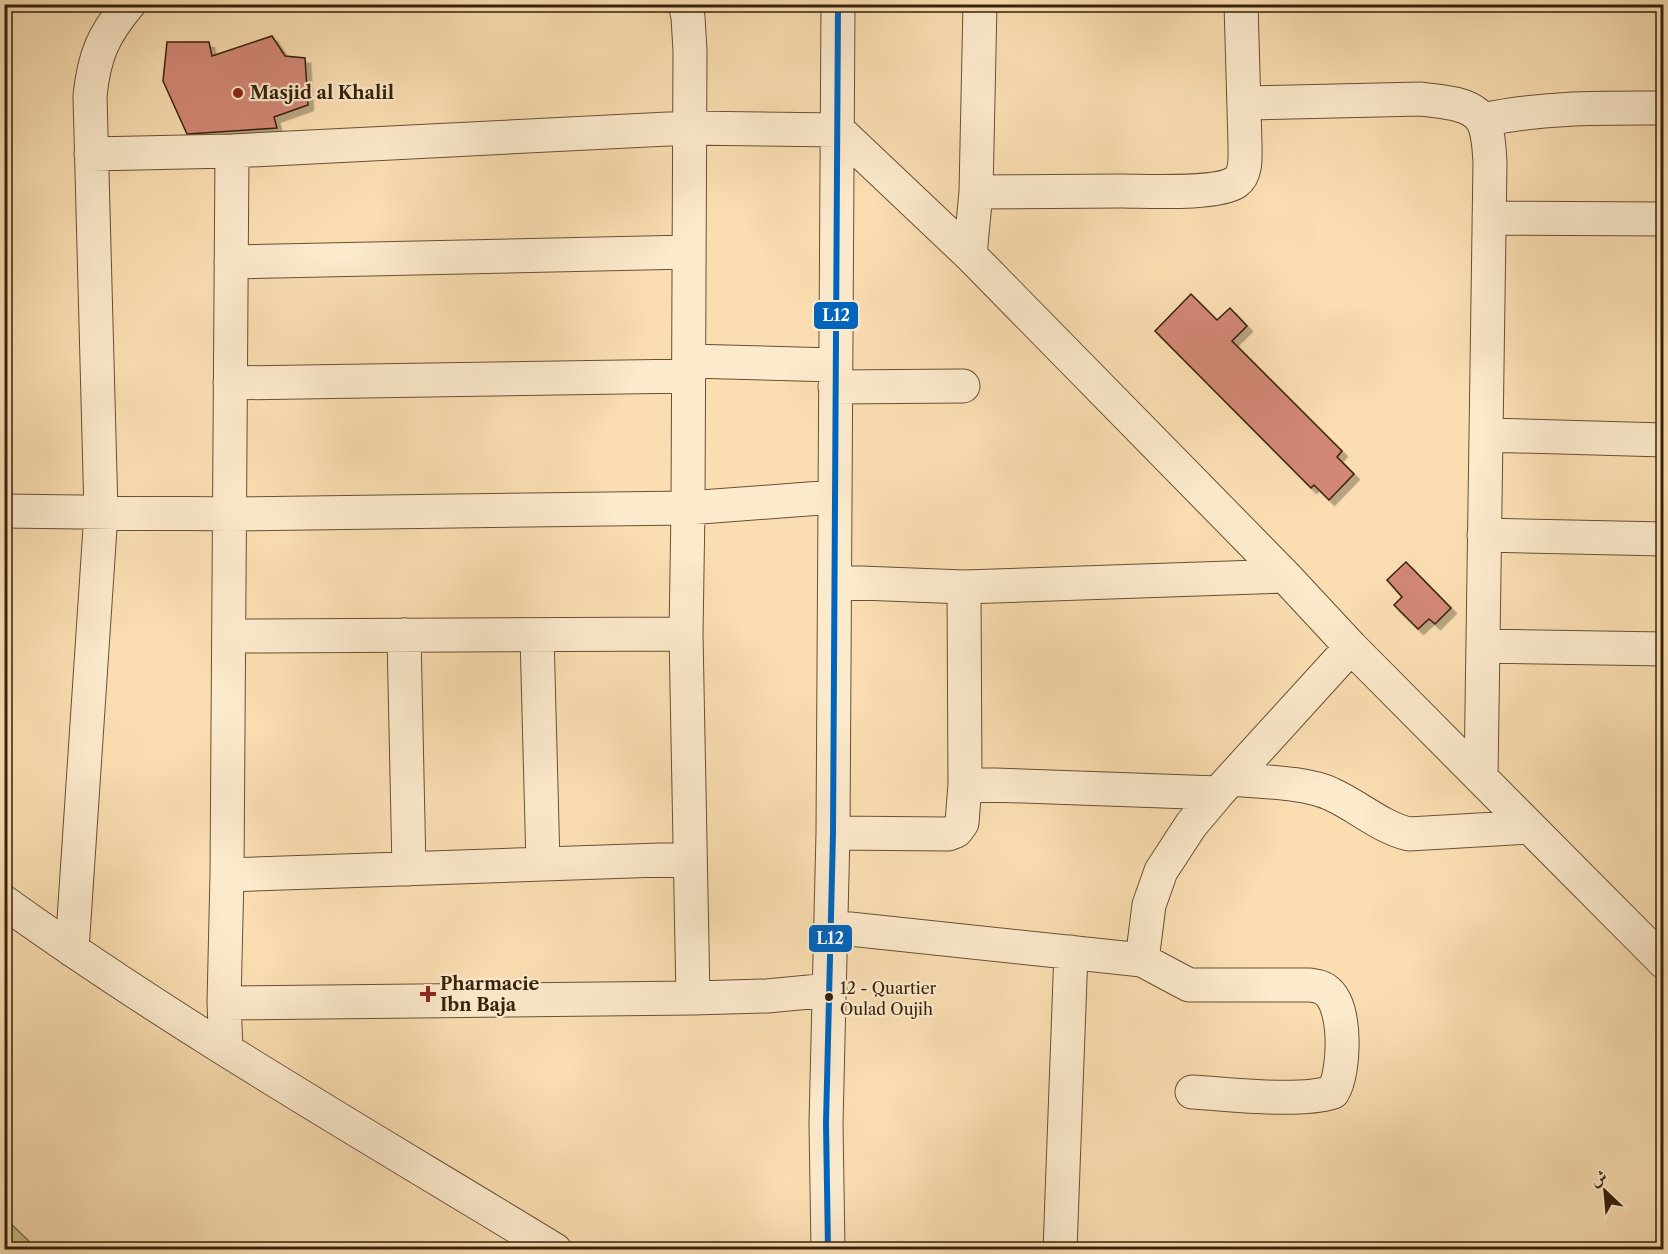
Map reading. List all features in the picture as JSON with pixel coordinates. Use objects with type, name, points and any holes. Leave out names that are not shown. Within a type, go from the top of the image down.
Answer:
[{"type":"street","points":[[72,950],[102,513],[90,96],[93,67],[104,40],[129,4]]},
{"type":"street","points":[[685,4],[690,51],[686,634],[693,998]]},
{"type":"street","points":[[828,1250],[826,1123],[833,833],[838,4]]},
{"type":"street","points":[[970,255],[976,192],[981,4]]},
{"type":"street","points":[[976,192],[1177,190],[1216,188],[1228,186],[1238,180],[1245,165],[1241,4]]},
{"type":"street","points":[[1245,103],[1421,99],[1468,108],[1482,120],[1488,139],[1490,162],[1481,778]]},
{"type":"street","points":[[1482,120],[1526,111],[1664,108]]},
{"type":"street","points":[[91,154],[232,151],[688,129],[838,129],[970,255],[1285,576],[1351,647],[1664,962]]},
{"type":"street","points":[[226,1049],[224,1004],[232,151]]},
{"type":"street","points":[[1489,218],[1664,219]]},
{"type":"street","points":[[231,262],[689,252]]},
{"type":"street","points":[[230,383],[689,369],[835,376],[963,386]]},
{"type":"street","points":[[1486,435],[1664,440]]},
{"type":"street","points":[[4,511],[229,514],[688,508],[834,497]]},
{"type":"street","points":[[1484,535],[1664,540]]},
{"type":"street","points":[[835,582],[964,587],[1285,576]]},
{"type":"street","points":[[833,833],[948,834],[956,831],[962,823],[965,784],[964,587]]},
{"type":"street","points":[[229,636],[686,634]]},
{"type":"street","points":[[404,635],[409,869]]},
{"type":"street","points":[[537,635],[543,864]]},
{"type":"street","points":[[1483,646],[1664,649]]},
{"type":"street","points":[[1142,960],[1149,904],[1161,871],[1191,825],[1351,647]]},
{"type":"street","points":[[965,784],[1312,787],[1329,792],[1395,831],[1409,834],[1530,827]]},
{"type":"street","points":[[227,875],[689,859]]},
{"type":"street","points":[[4,902],[72,950],[226,1049],[555,1250]]},
{"type":"street","points":[[831,927],[1142,960],[1189,985],[1310,985],[1330,993],[1335,1002],[1342,1029],[1339,1072],[1337,1085],[1333,1092],[1321,1096],[1192,1092]]},
{"type":"street","points":[[1059,1250],[1071,952]]},
{"type":"street","points":[[224,1004],[693,998],[767,996],[830,990]]},
{"type":"shaded area","points":[[5,1218],[37,1249],[5,1249]]},
{"type":"building","name":"Masjid al Khalil","points":[[272,36],[285,56],[305,58],[308,105],[274,117],[277,128],[187,134],[163,81],[167,42],[209,42],[212,56]]},
{"type":"building","points":[[1191,294],[1217,320],[1230,308],[1247,326],[1232,341],[1342,451],[1337,457],[1354,474],[1329,500],[1314,485],[1311,488],[1155,331]]},
{"type":"building","points":[[1406,562],[1451,608],[1435,624],[1429,619],[1418,629],[1394,605],[1402,597],[1387,580]]},
{"type":"transit line","name":"L12","points":[[828,1250],[826,1123],[833,833],[838,4]]},
{"type":"place","name":"Masjid al Khalil","points":[[238,93]]},
{"type":"place","name":"Pharmacie Ibn Baja","points":[[428,994]]},
{"type":"place","name":"12 - Quartier Oulad Oujih","points":[[829,997]]}]
